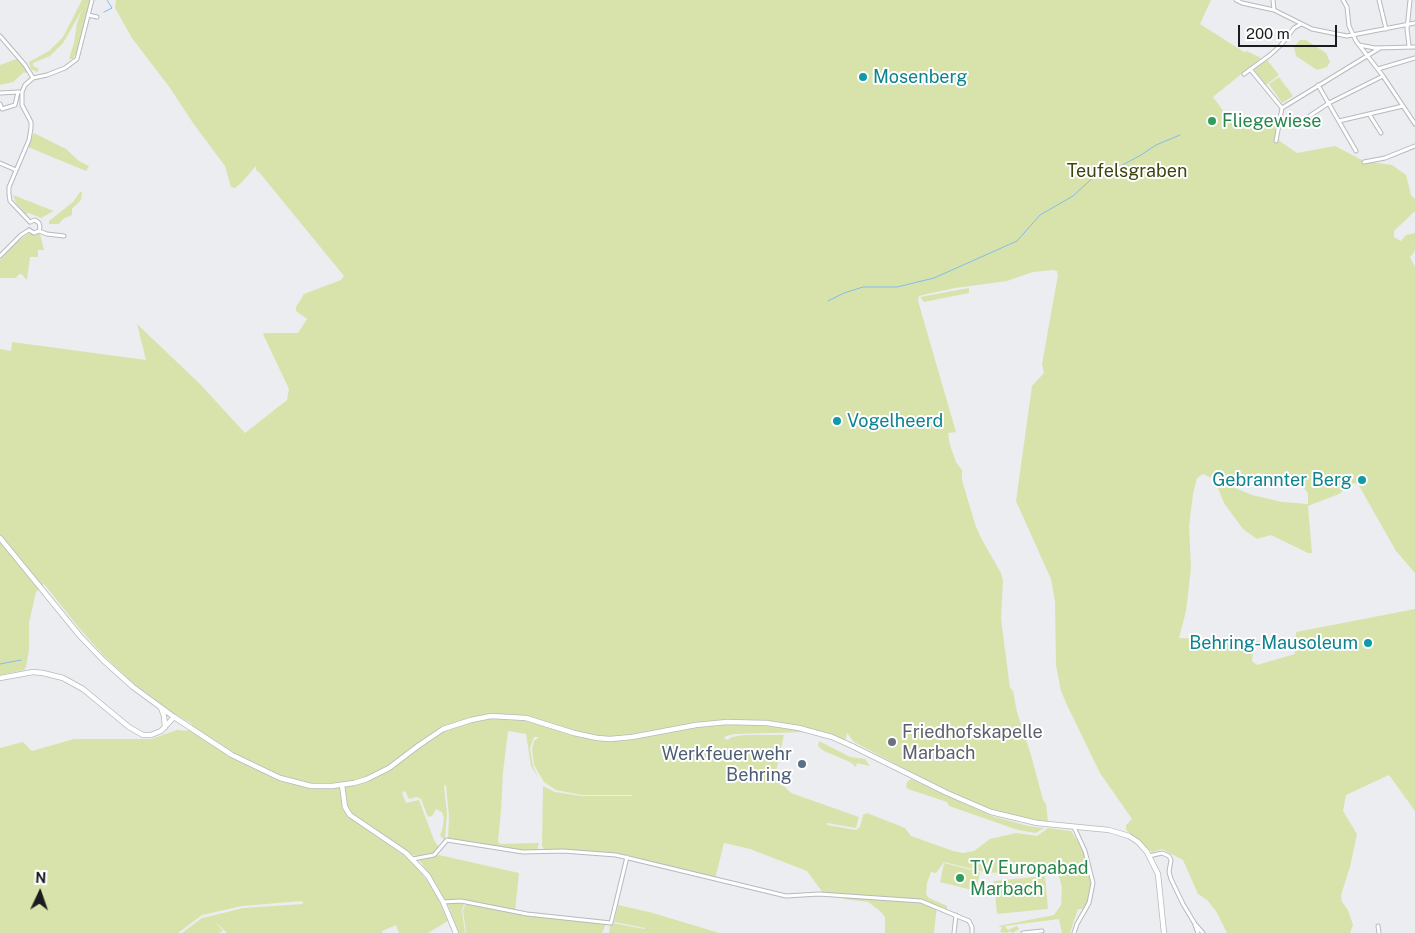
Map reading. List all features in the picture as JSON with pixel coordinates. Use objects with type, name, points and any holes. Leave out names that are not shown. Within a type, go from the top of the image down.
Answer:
[{"type":"main road","points":[[0,538],[86,642],[133,687],[174,717],[232,755],[280,778],[311,786],[342,785],[367,779],[389,768],[443,729],[471,720],[500,716],[526,718],[574,733],[610,739],[726,722],[749,722],[785,726],[832,737],[991,812],[1037,824],[1109,830],[1138,842],[1150,856],[1158,874],[1164,933]]},
{"type":"main road","points":[[0,678],[25,673],[43,673],[72,682],[138,733],[151,735],[157,733],[174,717]]},
{"type":"main road","points":[[161,708],[164,716],[164,728]]},
{"type":"main road","points":[[342,785],[344,807],[350,814],[413,859],[428,876],[456,933]]},
{"type":"street","points":[[0,104],[2,109],[15,105],[20,92],[33,78],[65,68],[77,59],[92,0]]},
{"type":"street","points":[[1236,0],[1274,10],[1320,32],[1353,36],[1415,23]]},
{"type":"street","points":[[1273,0],[1274,10]]},
{"type":"street","points":[[1343,0],[1347,7],[1348,23],[1353,36],[1415,124]]},
{"type":"street","points":[[1379,0],[1386,29]]},
{"type":"street","points":[[1409,46],[1410,0]]},
{"type":"street","points":[[88,15],[97,17]]},
{"type":"street","points":[[1244,74],[1270,56],[1294,28],[1301,24]]},
{"type":"street","points":[[0,36],[25,65],[33,78]]},
{"type":"street","points":[[1358,44],[1370,48],[1415,47]]},
{"type":"street","points":[[1276,141],[1282,108],[1380,48]]},
{"type":"street","points":[[1378,69],[1415,58]]},
{"type":"street","points":[[1250,69],[1282,108]]},
{"type":"street","points":[[1296,125],[1329,104],[1383,76]]},
{"type":"street","points":[[1318,85],[1356,150]]},
{"type":"street","points":[[0,93],[20,92]]},
{"type":"street","points":[[20,92],[22,105],[31,122],[31,128],[29,140],[9,187],[10,201],[30,222]]},
{"type":"street","points":[[1339,121],[1403,106]]},
{"type":"street","points":[[1369,114],[1381,133]]},
{"type":"street","points":[[1364,162],[1386,158],[1415,146]]},
{"type":"street","points":[[0,163],[16,170]]},
{"type":"street","points":[[30,222],[35,220],[39,223],[39,231]]},
{"type":"street","points":[[29,230],[30,222]]},
{"type":"street","points":[[29,230],[34,233],[39,231],[64,236]]},
{"type":"street","points":[[0,256],[29,230]]},
{"type":"street","points":[[1074,827],[1085,851],[1093,883],[1089,903],[1074,933]]},
{"type":"street","points":[[413,859],[434,855],[448,840],[505,850],[584,852],[627,857],[786,896],[819,894],[921,902],[969,921],[972,933]]},
{"type":"street","points":[[1150,856],[1162,853],[1169,856],[1171,860],[1170,876],[1183,904],[1203,933]]},
{"type":"street","points":[[442,902],[461,901],[522,913],[610,923],[627,857]]},
{"type":"street","points":[[954,933],[956,915]]},
{"type":"street","points":[[1195,924],[1198,933]]},
{"type":"street","points":[[1378,926],[1379,933]]},
{"type":"street","points":[[1024,933],[1042,932]]},
{"type":"green space","points":[[82,0],[90,0],[79,48],[73,59],[69,59],[82,10],[63,43],[50,56],[33,63],[33,66],[39,69],[37,72],[31,69],[29,62],[49,51],[63,37]]},
{"type":"green space","points":[[116,0],[1211,0],[1200,24],[1244,52],[1247,51],[1261,58],[1213,97],[1232,123],[1249,126],[1262,115],[1277,118],[1275,138],[1297,153],[1335,146],[1364,161],[1392,165],[1406,175],[1411,195],[1415,199],[1415,211],[1394,231],[1394,237],[1401,241],[1406,235],[1415,233],[1415,249],[1410,257],[1415,267],[1415,573],[1396,551],[1358,484],[1354,483],[1339,494],[1308,506],[1312,553],[1308,553],[1271,535],[1257,539],[1243,529],[1224,503],[1217,486],[1218,481],[1203,474],[1197,478],[1193,494],[1189,526],[1191,568],[1186,611],[1179,638],[1260,641],[1253,651],[1252,661],[1257,665],[1295,654],[1296,632],[1415,609],[1415,811],[1389,775],[1346,795],[1343,811],[1357,834],[1350,867],[1341,895],[1342,902],[1348,910],[1353,925],[1350,933],[1227,933],[1216,911],[1207,900],[1198,894],[1183,860],[1162,849],[1152,852],[1126,830],[1126,825],[1132,819],[1100,773],[1067,705],[1061,691],[1056,665],[1055,601],[1051,579],[1016,501],[1032,386],[1044,373],[1042,364],[1058,275],[1057,271],[1052,270],[1033,272],[1007,281],[927,294],[919,296],[918,301],[956,432],[948,433],[950,445],[956,462],[962,470],[962,480],[975,524],[1001,573],[1003,581],[1001,619],[1010,688],[1013,691],[1017,712],[1043,800],[1046,804],[1048,821],[1039,822],[1003,815],[960,798],[854,742],[847,733],[845,741],[813,729],[798,727],[798,730],[808,732],[735,734],[724,738],[727,740],[744,735],[784,735],[775,777],[791,793],[859,817],[856,828],[827,823],[827,825],[856,830],[860,827],[863,815],[867,813],[905,828],[911,836],[963,853],[974,851],[990,839],[1016,833],[1037,836],[1048,828],[1071,831],[1084,851],[1091,883],[1091,893],[1084,909],[1078,909],[1070,933],[1062,933],[1059,919],[1005,926],[1008,930],[1017,926],[1019,929],[1012,933],[1010,931],[1007,933],[1000,932],[1002,927],[998,926],[1054,915],[1061,905],[1062,887],[1059,877],[1054,873],[1041,871],[988,873],[944,862],[936,873],[931,872],[927,883],[926,894],[929,898],[947,906],[947,909],[937,905],[934,933],[885,933],[885,917],[880,911],[868,902],[844,899],[844,897],[883,900],[823,893],[807,871],[750,849],[724,843],[715,879],[627,855],[544,849],[542,846],[543,786],[555,792],[582,796],[633,795],[582,795],[556,790],[544,782],[534,765],[532,749],[534,741],[539,737],[534,737],[530,748],[533,766],[538,777],[531,766],[526,734],[508,731],[498,841],[500,844],[539,843],[537,850],[523,850],[448,838],[449,816],[446,785],[444,786],[447,814],[444,840],[440,835],[444,818],[442,812],[436,809],[432,816],[428,817],[421,799],[417,797],[409,799],[405,791],[402,793],[406,803],[419,800],[438,846],[434,853],[418,856],[411,855],[361,821],[357,823],[412,861],[434,890],[448,921],[428,933],[399,933],[396,925],[382,931],[382,933],[227,933],[214,921],[223,931],[218,933],[182,933],[202,918],[243,908],[303,904],[302,901],[242,906],[202,915],[178,933],[0,933],[0,748],[23,742],[32,751],[74,739],[151,739],[177,730],[187,731],[192,724],[173,713],[133,683],[104,656],[44,584],[36,592],[29,623],[29,650],[26,667],[24,670],[0,675],[0,349],[11,351],[12,342],[146,360],[137,324],[199,383],[245,433],[287,400],[289,389],[263,334],[298,333],[307,319],[296,311],[296,307],[304,294],[341,280],[344,276],[256,170],[256,166],[235,188],[231,187],[225,166],[132,38],[115,8]],"holes":[[[1258,473],[1290,478],[1302,486],[1308,493],[1308,504],[1282,502],[1252,495],[1223,483],[1231,475],[1252,476]]]},
{"type":"green space","points":[[1300,40],[1306,40],[1326,53],[1330,62],[1327,67],[1317,70],[1296,56],[1294,47]]},
{"type":"green space","points":[[19,58],[29,72],[23,73],[13,82],[0,85],[0,65]]},
{"type":"green space","points":[[1267,60],[1279,75],[1266,85],[1254,70]]},
{"type":"green space","points":[[1279,77],[1293,96],[1282,103],[1269,84]]},
{"type":"green space","points":[[34,133],[66,149],[79,161],[89,166],[86,171],[28,147]]},
{"type":"green space","points":[[82,192],[81,200],[72,209],[72,215],[63,219],[59,224],[49,224],[49,221],[73,202]]},
{"type":"green space","points":[[13,195],[54,211],[41,218],[29,213],[26,214],[16,203]]},
{"type":"green space","points":[[28,234],[40,234],[44,250],[38,250],[38,257],[30,257],[27,280],[23,275],[19,274],[16,278],[0,278],[0,260],[14,244]]},
{"type":"green space","points":[[969,288],[969,293],[924,302],[920,297]]},
{"type":"green space","points":[[819,741],[850,757],[865,759],[870,766],[857,763],[856,767],[850,762],[824,751],[818,746]]},
{"type":"green space","points":[[911,779],[992,816],[1028,826],[1044,828],[1036,833],[1018,830],[949,806],[947,802],[908,789],[906,787],[907,782]]},
{"type":"green space","points":[[439,855],[519,873],[515,911],[444,901],[438,887],[419,860]]},
{"type":"green space","name":"TV Europabad Marbach","points":[[944,863],[980,872],[976,891],[940,882]]},
{"type":"green space","points":[[1045,876],[1048,909],[997,914],[994,881]]},
{"type":"green space","points":[[447,902],[464,903],[462,911],[465,933],[459,933]]},
{"type":"green space","points":[[467,903],[516,913],[606,924],[602,933],[466,933],[463,911]]},
{"type":"green space","points":[[618,905],[653,913],[719,933],[609,933],[610,924],[612,923],[645,929],[614,922]]},
{"type":"waterway","points":[[104,12],[112,8],[107,0]]},
{"type":"waterway","name":"Teufelsgraben","points":[[1101,170],[1119,167],[1156,145],[1180,135]]},
{"type":"waterway","name":"Teufelsgraben","points":[[828,301],[863,287],[897,287],[934,278],[1017,241],[1040,215],[1073,196],[1099,172]]},
{"type":"waterway","points":[[0,664],[21,660]]},
{"type":"place","name":"Mosenberg","points":[[863,77]]},
{"type":"place","name":"Fliegewiese","points":[[1212,121]]},
{"type":"place","name":"Vogelheerd","points":[[837,421]]},
{"type":"place","name":"Gebrannter Berg","points":[[1362,480]]},
{"type":"place","name":"Behring-Mausoleum","points":[[1368,643]]},
{"type":"place","name":"Friedhofskapelle Marbach","points":[[892,742]]},
{"type":"place","name":"Werkfeuerwehr Behring","points":[[802,764]]},
{"type":"place","name":"TV Europabad Marbach","points":[[960,878]]}]
